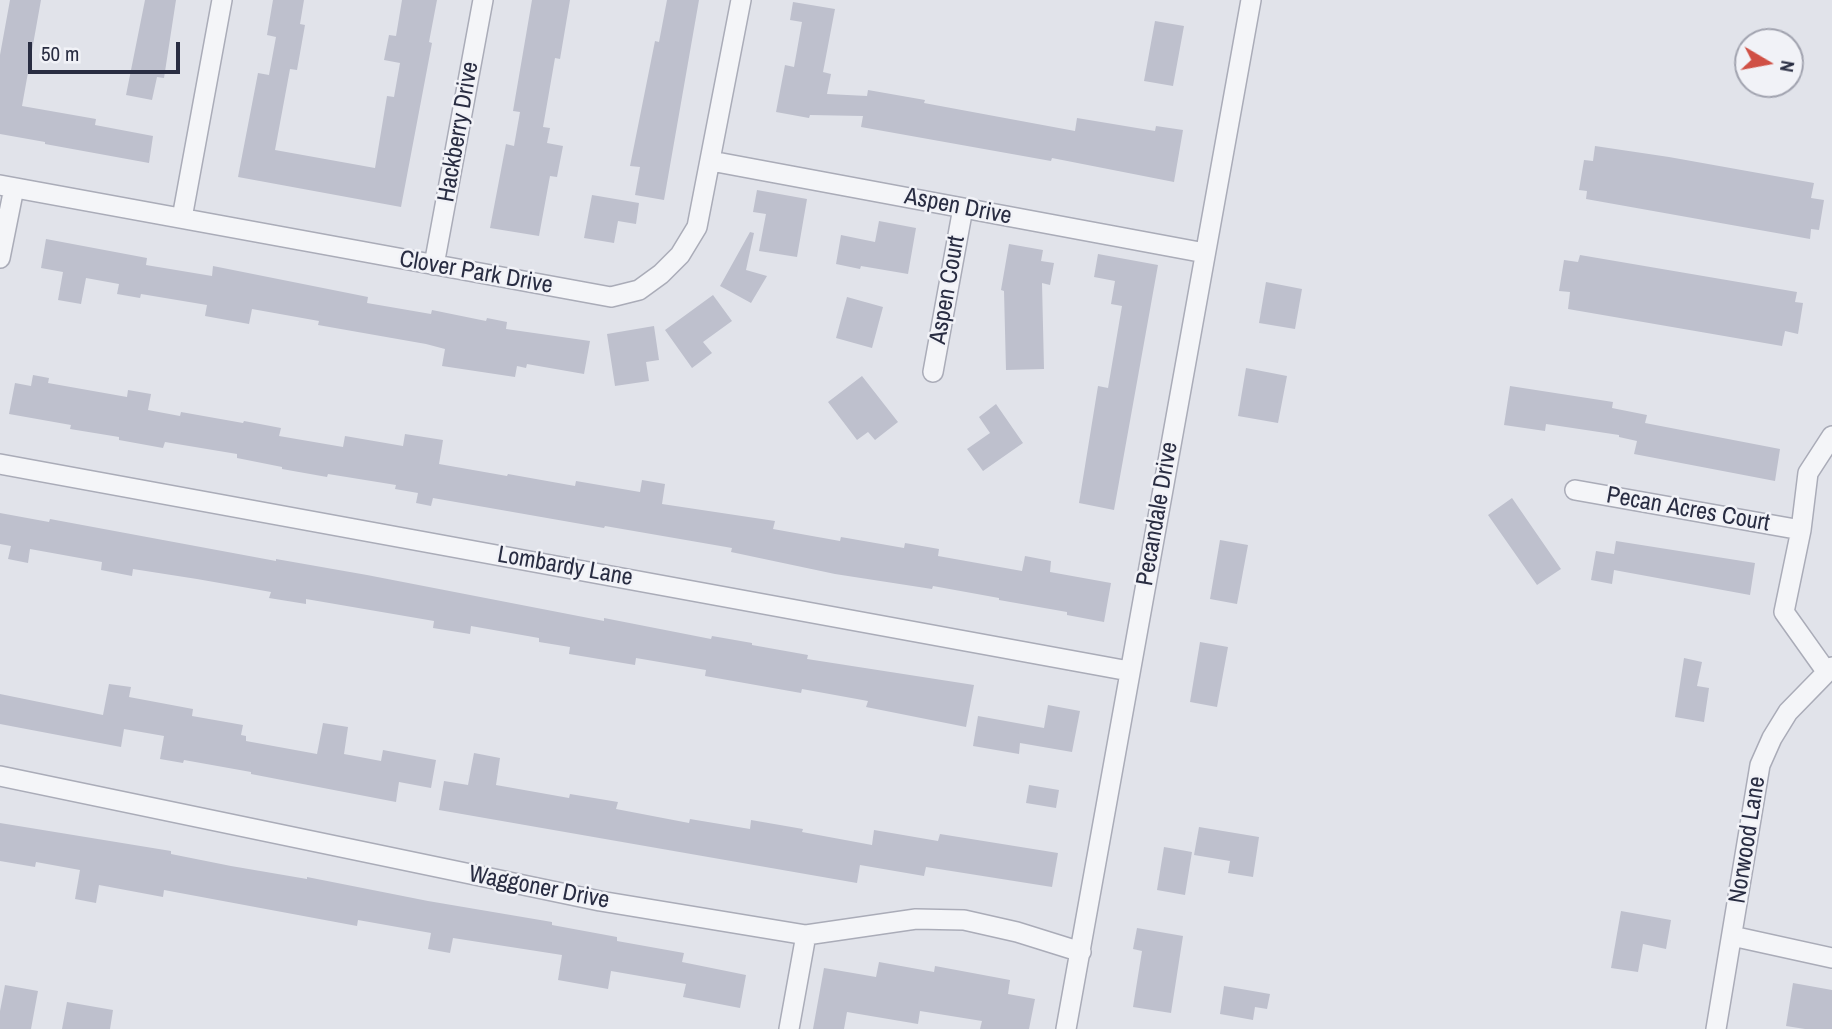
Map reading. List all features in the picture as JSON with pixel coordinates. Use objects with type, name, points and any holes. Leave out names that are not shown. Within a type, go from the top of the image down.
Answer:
[{"type":"street","points":[[182,218],[222,0]]},
{"type":"street","name":"Hackberry Drive","points":[[434,265],[483,0]]},
{"type":"street","name":"Clover Park Drive","points":[[7,186],[611,297],[639,290],[680,256],[697,227],[741,0]]},
{"type":"street","name":"Pecandale Drive","points":[[1066,1029],[1251,0]]},
{"type":"street","name":"Aspen Drive","points":[[711,161],[1205,253]]},
{"type":"street","points":[[0,258],[7,186]]},
{"type":"street","name":"Aspen Court","points":[[933,372],[963,208]]},
{"type":"street","name":"Norwood Lane","points":[[1716,1029],[1760,765],[1788,712],[1829,669],[1784,612],[1801,530],[1808,473],[1832,436]]},
{"type":"street","name":"Lombardy Lane","points":[[0,464],[1129,671]]},
{"type":"street","name":"Pecan Acres Court","points":[[1575,490],[1801,530]]},
{"type":"street","name":"Waggoner Drive","points":[[0,776],[600,901],[806,935],[916,919],[964,920],[1017,932],[1081,952]]},
{"type":"street","points":[[789,1029],[806,935]]},
{"type":"street","points":[[1732,936],[1832,958]]},
{"type":"building","points":[[10,0],[41,0],[22,106],[96,119],[95,125],[153,136],[149,163],[0,134],[0,55]]},
{"type":"building","points":[[145,0],[176,0],[164,78],[157,77],[152,100],[126,95]]},
{"type":"building","points":[[273,0],[304,0],[300,24],[305,25],[297,70],[290,69],[275,150],[375,168],[387,96],[394,97],[400,63],[384,60],[389,35],[396,36],[402,0],[437,0],[429,42],[432,43],[401,207],[238,177],[258,73],[269,75],[276,37],[267,35]]},
{"type":"building","points":[[532,0],[570,0],[560,59],[555,58],[543,127],[550,128],[547,143],[563,146],[557,177],[550,176],[539,236],[490,228],[506,144],[514,146],[520,112],[513,111]]},
{"type":"building","points":[[667,0],[699,0],[664,200],[635,195],[640,167],[630,166],[655,41],[659,42]]},
{"type":"building","points":[[793,2],[835,9],[823,72],[831,74],[827,94],[867,96],[868,90],[1075,131],[1077,118],[1155,131],[1156,126],[1183,130],[1174,182],[1052,158],[1051,161],[861,127],[863,116],[810,115],[809,118],[776,112],[785,65],[794,67],[802,22],[790,20]]},
{"type":"building","points":[[1155,21],[1184,26],[1173,86],[1144,81]]},
{"type":"building","points":[[1595,146],[1814,183],[1811,198],[1824,200],[1819,230],[1811,229],[1810,239],[1586,199],[1587,191],[1579,190],[1584,160],[1593,161]]},
{"type":"building","points":[[757,190],[807,199],[797,257],[759,251],[766,214],[753,212]]},
{"type":"building","points":[[592,195],[639,203],[636,224],[618,221],[614,243],[584,238]]},
{"type":"building","points":[[879,221],[916,228],[908,274],[836,264],[841,235],[875,242]]},
{"type":"building","points":[[750,232],[754,233],[746,270],[767,276],[751,303],[720,286]]},
{"type":"building","points":[[46,239],[147,258],[146,265],[212,276],[213,266],[368,297],[367,303],[431,314],[432,310],[486,321],[487,318],[507,322],[506,329],[590,341],[584,374],[527,364],[526,368],[517,366],[515,377],[442,366],[445,349],[426,344],[318,325],[319,321],[252,309],[249,324],[205,316],[207,305],[141,294],[140,298],[117,294],[119,284],[86,278],[81,304],[58,300],[63,272],[41,268]]},
{"type":"building","points":[[1009,244],[1043,250],[1041,261],[1054,263],[1050,285],[1042,283],[1044,369],[1006,370],[1004,291],[1001,290]]},
{"type":"building","points":[[1098,254],[1158,265],[1114,510],[1079,503],[1098,386],[1108,388],[1122,306],[1111,304],[1115,281],[1094,277]]},
{"type":"building","points":[[1580,255],[1797,292],[1795,302],[1803,303],[1798,334],[1785,331],[1782,346],[1568,309],[1570,292],[1559,291],[1564,260],[1578,262]]},
{"type":"building","points":[[1266,282],[1302,289],[1295,329],[1259,323]]},
{"type":"building","points":[[713,295],[732,321],[703,342],[712,353],[692,368],[665,330]]},
{"type":"building","points":[[847,297],[883,307],[872,348],[836,338]]},
{"type":"building","points":[[654,326],[659,360],[646,362],[649,381],[615,386],[607,334]]},
{"type":"building","points":[[1246,368],[1287,376],[1278,423],[1238,416]]},
{"type":"building","points":[[33,375],[49,378],[48,383],[127,397],[128,390],[151,394],[148,410],[180,416],[181,412],[281,428],[279,436],[343,447],[345,436],[403,446],[405,434],[443,440],[439,464],[507,476],[508,474],[575,486],[576,481],[640,492],[642,480],[665,484],[662,504],[775,521],[773,529],[840,541],[841,537],[904,548],[905,543],[939,549],[938,556],[1022,571],[1025,556],[1051,561],[1050,572],[1111,583],[1104,622],[999,598],[933,586],[932,589],[835,574],[731,552],[732,548],[605,526],[604,528],[433,498],[431,506],[416,503],[418,493],[395,489],[396,485],[282,469],[237,458],[237,454],[165,442],[163,448],[119,440],[119,437],[70,429],[71,425],[9,414],[15,383],[31,386]]},
{"type":"building","points":[[862,376],[898,422],[875,440],[868,432],[857,440],[828,402]]},
{"type":"building","points":[[1510,386],[1613,402],[1612,408],[1647,415],[1645,423],[1780,449],[1775,481],[1634,454],[1637,441],[1619,435],[1546,424],[1545,431],[1504,425]]},
{"type":"building","points":[[996,404],[1023,443],[983,471],[967,449],[990,433],[979,417]]},
{"type":"building","points":[[1512,498],[1561,569],[1537,585],[1488,515]]},
{"type":"building","points":[[0,513],[49,522],[50,519],[367,575],[604,621],[604,618],[711,639],[712,636],[752,643],[808,655],[807,659],[974,685],[966,727],[866,707],[868,701],[802,689],[801,693],[705,676],[706,670],[636,658],[635,665],[569,654],[570,647],[539,642],[539,638],[471,626],[470,634],[433,628],[434,621],[306,599],[306,604],[269,598],[271,592],[197,579],[133,569],[132,576],[101,570],[102,562],[30,549],[28,563],[8,559],[11,546],[0,544]]},
{"type":"building","points":[[1220,540],[1248,545],[1237,604],[1210,599]]},
{"type":"building","points":[[1616,541],[1755,563],[1750,595],[1614,570],[1612,584],[1591,580],[1596,551],[1614,554]]},
{"type":"building","points":[[1200,642],[1228,647],[1217,707],[1190,702]]},
{"type":"building","points":[[1684,658],[1702,662],[1697,686],[1709,688],[1704,722],[1675,717]]},
{"type":"building","points":[[109,684],[131,687],[129,697],[193,709],[192,716],[243,725],[241,735],[246,736],[246,741],[317,754],[323,723],[348,727],[344,754],[381,761],[383,750],[436,760],[431,788],[399,782],[396,802],[251,772],[184,760],[183,763],[160,759],[164,736],[124,729],[121,747],[0,724],[0,694],[103,715]]},
{"type":"building","points":[[1048,705],[1080,711],[1072,752],[1020,743],[1019,754],[973,746],[978,716],[1044,728]]},
{"type":"building","points":[[474,753],[500,758],[496,785],[569,798],[570,794],[618,802],[616,809],[689,823],[690,819],[750,829],[751,820],[872,845],[874,830],[938,841],[940,834],[1058,853],[1052,887],[926,867],[924,876],[860,865],[857,883],[439,810],[444,781],[468,785]]},
{"type":"building","points":[[1029,785],[1059,790],[1056,808],[1026,803]]},
{"type":"building","points":[[0,823],[171,851],[171,854],[231,866],[307,877],[552,922],[552,925],[617,937],[617,941],[684,953],[682,962],[746,975],[740,1008],[683,997],[686,984],[611,971],[608,989],[558,980],[562,955],[453,938],[450,953],[428,949],[431,933],[358,920],[357,926],[164,890],[163,897],[99,885],[96,903],[75,899],[80,870],[36,862],[35,867],[0,861]]},
{"type":"building","points":[[1199,827],[1259,837],[1253,877],[1228,873],[1230,861],[1194,855]]},
{"type":"building","points":[[1164,847],[1192,852],[1185,895],[1157,890]]},
{"type":"building","points":[[1621,911],[1671,920],[1666,949],[1643,944],[1638,972],[1611,968]]},
{"type":"building","points":[[1137,928],[1183,936],[1171,1013],[1133,1007],[1142,951],[1133,949]]},
{"type":"building","points":[[879,962],[934,972],[935,966],[1010,980],[1008,994],[1035,999],[1029,1029],[980,1029],[982,1021],[920,1011],[918,1024],[847,1012],[844,1029],[813,1029],[824,968],[876,977]]},
{"type":"building","points":[[1793,983],[1832,990],[1832,1029],[1786,1026]]},
{"type":"building","points":[[5,985],[38,991],[31,1029],[0,1029]]},
{"type":"building","points":[[1224,986],[1270,994],[1267,1009],[1255,1007],[1253,1020],[1220,1014]]},
{"type":"building","points":[[67,1002],[113,1010],[110,1029],[62,1029]]}]
